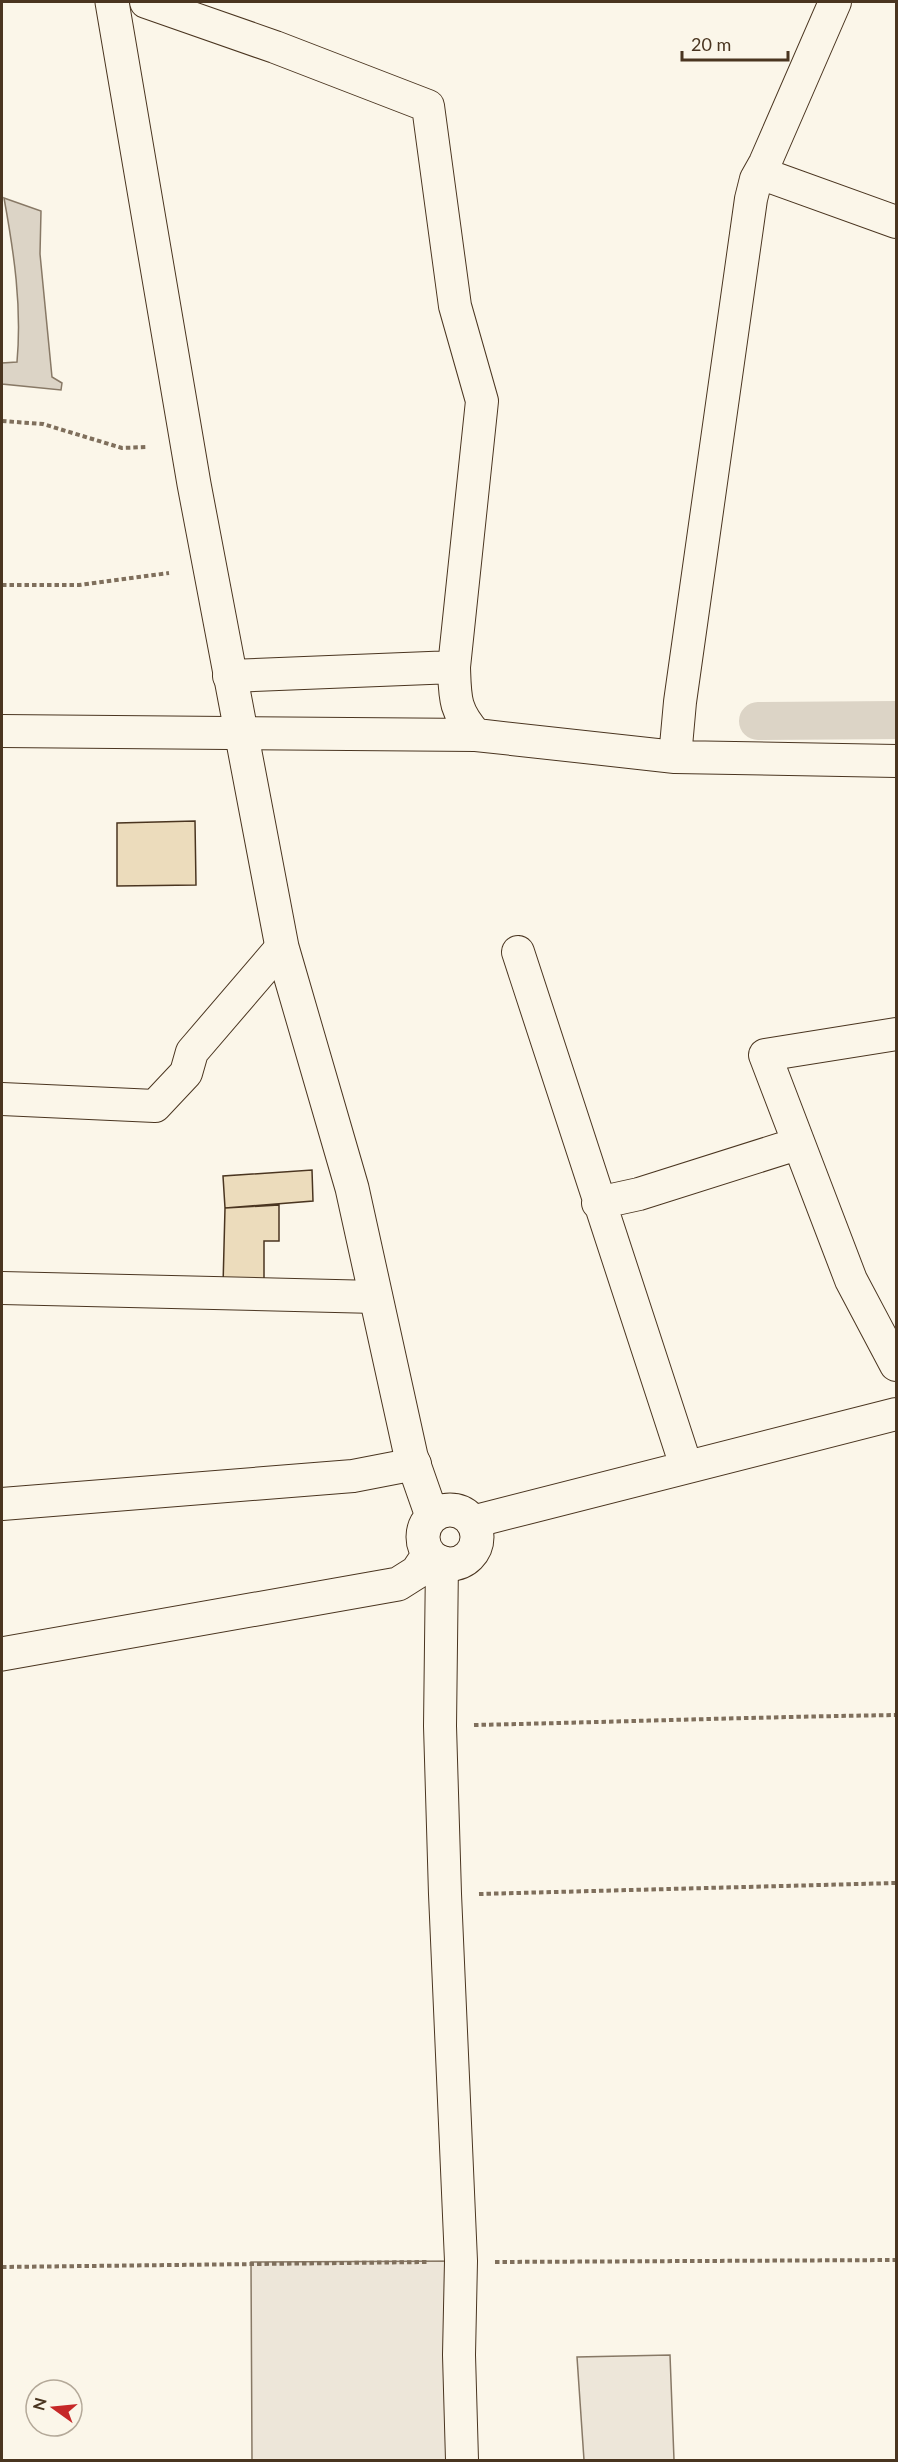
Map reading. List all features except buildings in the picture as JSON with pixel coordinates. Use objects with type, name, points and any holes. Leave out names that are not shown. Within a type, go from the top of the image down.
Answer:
[{"type":"street","points":[[112,2],[194,484],[282,946],[352,1188],[411,1456],[432,1516]]},
{"type":"street","points":[[146,2],[275,47],[428,106],[455,306],[482,401],[454,667],[455,703],[476,735]]},
{"type":"street","points":[[675,758],[680,702],[751,199],[760,173],[835,2]]},
{"type":"street","points":[[760,173],[897,222]]},
{"type":"street","points":[[229,676],[454,667]]},
{"type":"street","points":[[2,731],[476,735],[675,758],[897,761]]},
{"type":"street","points":[[2,1099],[155,1106],[186,1073],[192,1052],[282,946]]},
{"type":"street","points":[[518,952],[598,1203],[686,1466]]},
{"type":"street","points":[[897,1034],[765,1055],[797,1144],[851,1280],[897,1365]]},
{"type":"street","points":[[598,1203],[639,1194],[797,1144]]},
{"type":"street","points":[[2,1288],[376,1297]]},
{"type":"street","points":[[472,1522],[897,1414]]},
{"type":"street","points":[[2,1504],[353,1476],[415,1464]]},
{"type":"street","points":[[2,1654],[398,1584],[436,1558],[458,1563],[469,1555],[476,1543],[472,1522],[467,1516],[453,1510],[439,1512],[432,1516],[423,1530],[423,1539],[436,1558],[445,1894],[461,2261],[459,2355],[462,2460]]},
{"type":"path","points":[[2,421],[43,424],[122,448],[147,447]]},
{"type":"path","points":[[2,585],[79,585],[170,573]]},
{"type":"path","points":[[440,1726],[724,1717],[897,1715]]},
{"type":"path","points":[[445,1894],[897,1883]]},
{"type":"path","points":[[2,2267],[461,2261],[897,2260]]},
{"type":"shaded area","points":[[4,198],[41,211],[40,254],[52,377],[62,383],[61,390],[2,384],[2,363],[17,362],[18,341],[16,280]]},
{"type":"shaded area","points":[[461,2261],[462,2460],[252,2460],[251,2262]]},
{"type":"shaded area","points":[[670,2355],[674,2460],[584,2460],[577,2357]]},
{"type":"waterway","points":[[758,721],[896,720]]}]
